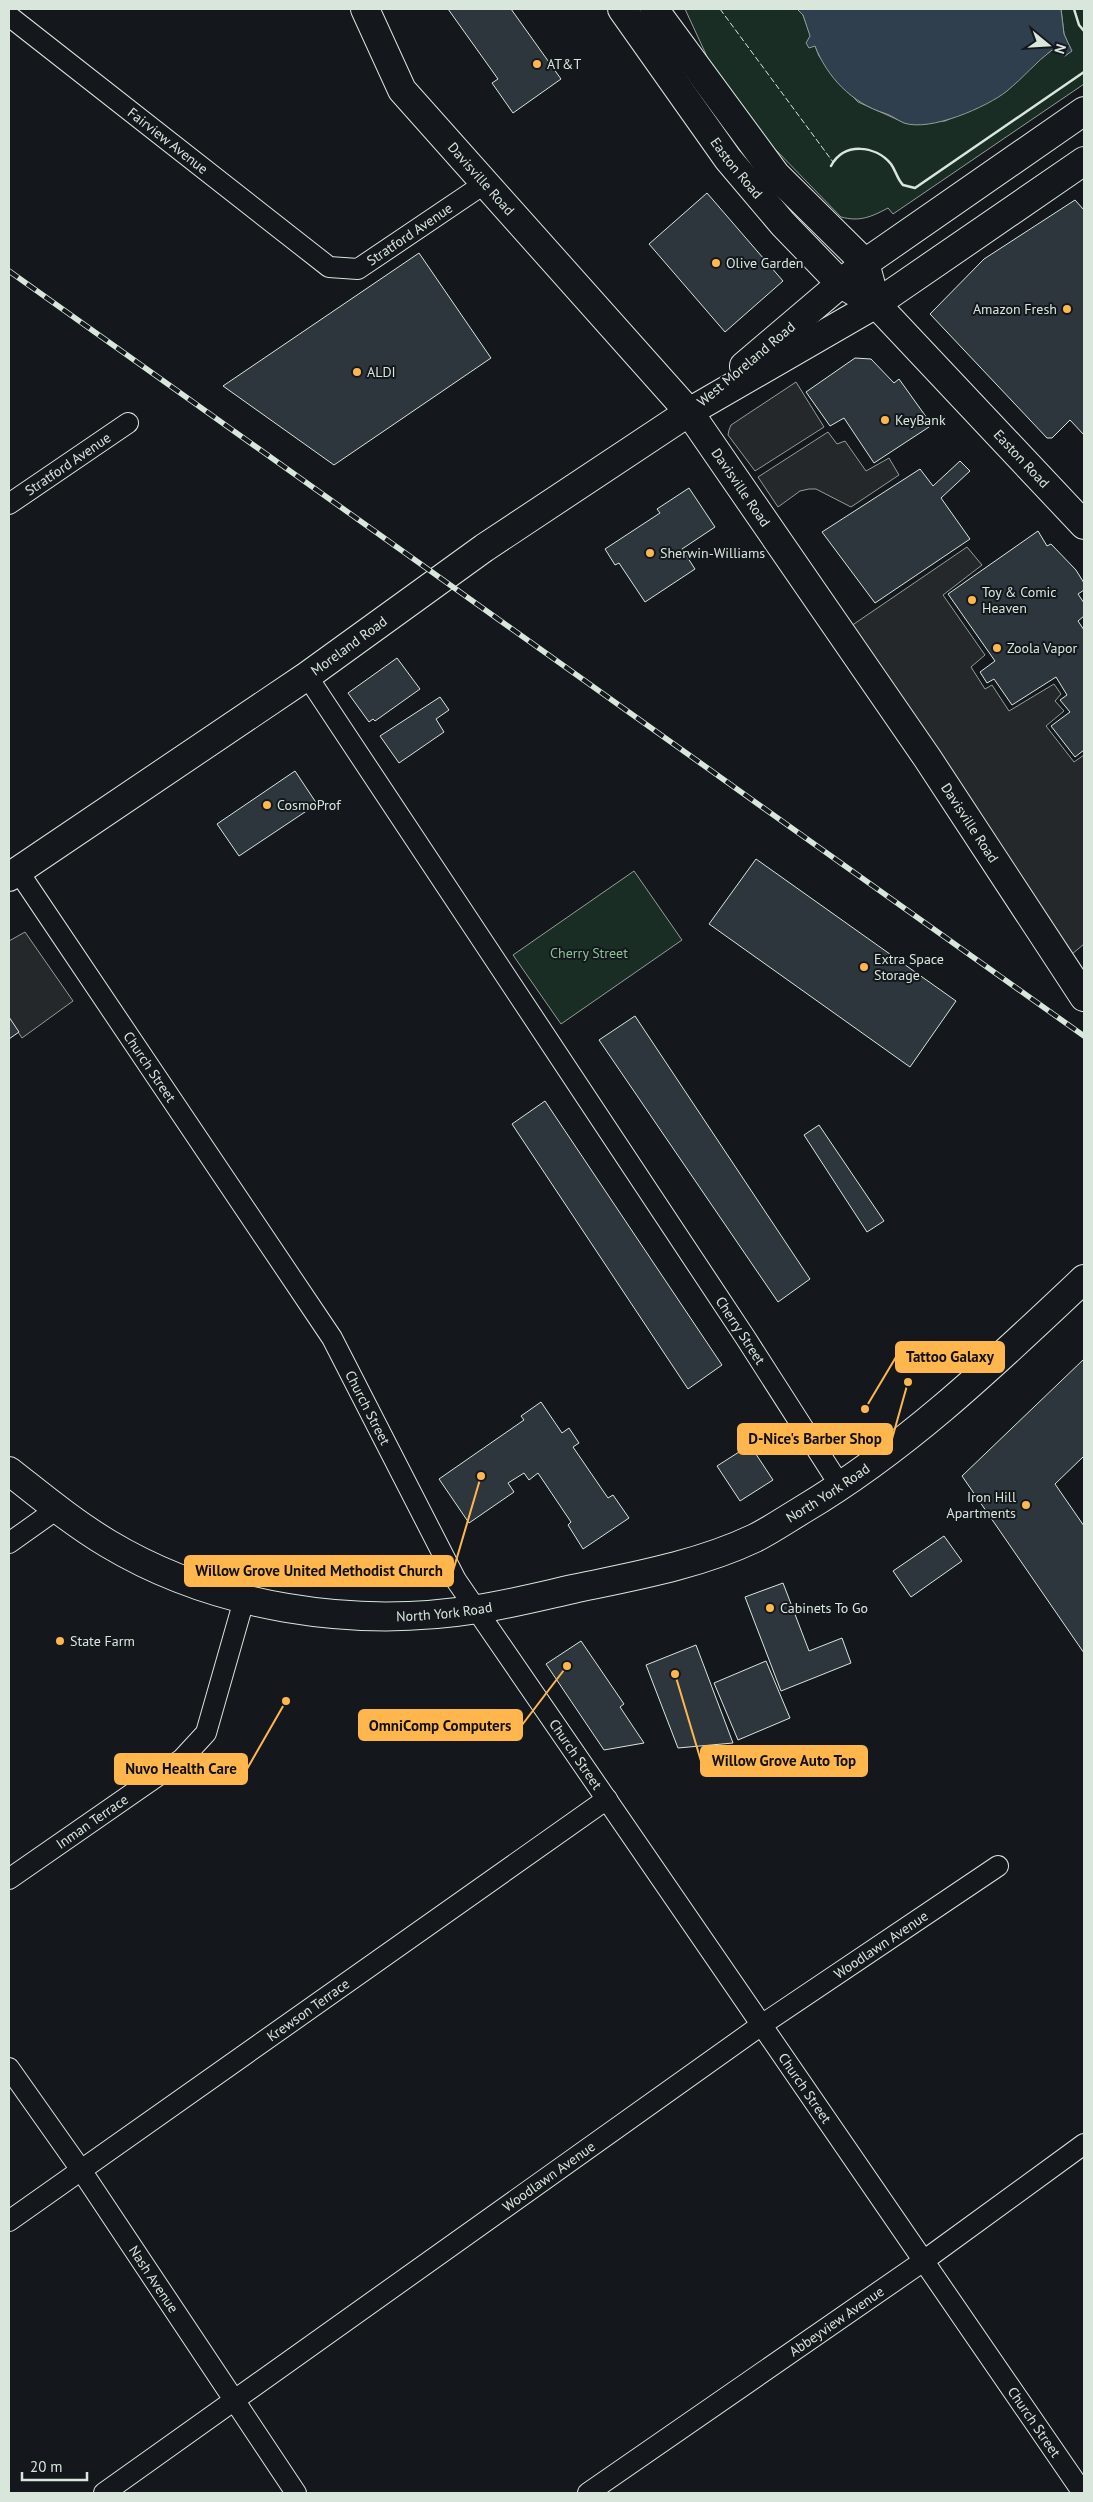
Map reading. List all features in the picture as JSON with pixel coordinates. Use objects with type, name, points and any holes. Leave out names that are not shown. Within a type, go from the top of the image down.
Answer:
[{"type":"main road","name":"Davisville Road","points":[[365,9],[402,90],[689,412],[928,760],[1084,996]]},
{"type":"main road","name":"Easton Road","points":[[622,9],[728,159],[783,224],[841,284],[876,304],[1084,525]]},
{"type":"main road","name":"Easton Road","points":[[654,9],[776,175],[865,263],[876,304]]},
{"type":"main road","name":"West Moreland Road","points":[[689,412],[865,263],[1084,111]]},
{"type":"main road","name":"West Moreland Road","points":[[689,412],[876,304],[1084,161]]},
{"type":"main road","name":"Moreland Road","points":[[13,874],[307,676],[484,548],[689,412]]},
{"type":"main road","name":"North York Road","points":[[9,1471],[57,1509],[108,1544],[177,1579],[244,1600],[299,1610],[389,1616],[478,1609],[682,1565],[755,1538],[841,1487],[892,1450],[1009,1350],[1084,1278]]},
{"type":"street","name":"Fairview Avenue","points":[[9,16],[329,267]]},
{"type":"street","name":"Stratford Avenue","points":[[329,267],[358,269],[484,184]]},
{"type":"street","name":"Stratford Avenue","points":[[9,504],[128,424]]},
{"type":"street","name":"Cherry Street","points":[[307,676],[746,1337],[841,1487]]},
{"type":"street","name":"Church Street","points":[[13,874],[332,1338],[456,1580],[478,1609],[760,2026],[1078,2489]]},
{"type":"street","points":[[9,1543],[57,1509]]},
{"type":"street","name":"Inman Terrace","points":[[9,1879],[182,1759],[206,1733],[244,1600]]},
{"type":"street","name":"Krewson Terrace","points":[[9,2221],[607,1799]]},
{"type":"street","name":"Woodlawn Avenue","points":[[104,2493],[760,2026],[998,1866]]},
{"type":"street","name":"Nash Avenue","points":[[9,2068],[81,2170],[296,2493]]},
{"type":"street","name":"Abbeyview Avenue","points":[[588,2493],[922,2262],[1084,2144]]},
{"type":"green space","points":[[685,9],[797,9],[803,15],[819,56],[839,82],[858,102],[905,123],[945,121],[1005,92],[1032,65],[1052,50],[1065,56],[1071,51],[1064,34],[1061,9],[1084,9],[1084,84],[893,214],[888,208],[860,219],[841,217],[773,147],[727,88],[710,63]]},
{"type":"green space","name":"Cherry Street","points":[[634,871],[682,940],[561,1024],[513,955]]},
{"type":"shaded area","points":[[796,382],[824,427],[755,471],[728,435],[731,425]]},
{"type":"shaded area","points":[[828,432],[837,444],[845,441],[866,471],[889,458],[899,475],[851,507],[816,489],[809,489],[800,491],[778,507],[758,477]]},
{"type":"shaded area","points":[[967,547],[982,565],[943,595],[985,655],[971,667],[985,689],[992,685],[1009,711],[1054,684],[1061,694],[1055,701],[1064,711],[1046,726],[1074,762],[1084,755],[1084,944],[1072,954],[851,626]]},
{"type":"shaded area","points":[[25,932],[73,1001],[22,1038],[9,1018],[9,941]]},
{"type":"water","points":[[797,9],[1061,9],[1064,34],[1072,51],[1065,56],[1052,50],[1007,91],[972,111],[943,121],[915,125],[904,123],[872,109],[851,96],[826,68],[815,46],[809,48],[806,43],[810,36],[803,15]]},
{"type":"building","points":[[448,9],[511,9],[561,79],[513,113],[492,83],[498,79]]},
{"type":"building","name":"Olive Garden","points":[[707,193],[783,281],[725,332],[649,244]]},
{"type":"building","points":[[1075,200],[1084,210],[1084,435],[1070,420],[1052,438],[1047,438],[930,314],[984,259]]},
{"type":"building","name":"ALDI","points":[[419,253],[491,358],[334,465],[223,386]]},
{"type":"building","points":[[855,358],[871,359],[894,383],[899,379],[932,425],[874,463],[844,418],[830,426],[806,392]]},
{"type":"building","points":[[960,461],[970,471],[941,498],[970,539],[875,603],[822,532],[920,469],[933,486]]},
{"type":"building","points":[[689,488],[715,527],[682,549],[695,569],[645,602],[619,563],[615,565],[605,549],[660,513],[657,509]]},
{"type":"building","points":[[1038,531],[1047,546],[1051,544],[1076,570],[1084,583],[1084,590],[1078,594],[1084,603],[1084,616],[1078,621],[1084,630],[1084,750],[1075,757],[1051,726],[1070,712],[1060,700],[1067,695],[1056,677],[1012,705],[994,679],[987,683],[980,672],[995,661],[948,594]]},
{"type":"building","points":[[397,658],[420,689],[375,721],[373,719],[369,722],[348,693]]},
{"type":"building","points":[[440,697],[449,710],[436,719],[444,732],[399,763],[380,736]]},
{"type":"building","points":[[295,771],[317,804],[239,856],[217,824]]},
{"type":"building","points":[[756,859],[956,1001],[910,1067],[709,924]]},
{"type":"building","points":[[635,1016],[810,1279],[778,1302],[599,1040]]},
{"type":"building","points":[[9,1017],[19,1032],[9,1039]]},
{"type":"building","points":[[545,1101],[722,1365],[688,1389],[512,1124]]},
{"type":"building","points":[[819,1125],[884,1221],[867,1232],[804,1135]]},
{"type":"building","name":"Iron Hill Apartments","points":[[1084,1359],[1084,1456],[1055,1484],[1084,1526],[1084,1653],[962,1476]]},
{"type":"building","points":[[541,1402],[562,1433],[569,1428],[579,1443],[573,1447],[608,1498],[613,1495],[629,1518],[583,1549],[568,1525],[571,1522],[538,1473],[529,1480],[524,1473],[508,1483],[514,1492],[469,1523],[439,1479],[524,1420],[521,1416]]},
{"type":"building","points":[[750,1445],[773,1480],[740,1501],[717,1466]]},
{"type":"building","points":[[944,1536],[962,1561],[911,1597],[893,1571]]},
{"type":"building","points":[[783,1583],[809,1651],[842,1638],[851,1663],[781,1691],[745,1597]]},
{"type":"building","points":[[581,1641],[624,1704],[620,1707],[644,1743],[604,1750],[546,1664]]},
{"type":"building","points":[[696,1645],[733,1743],[678,1748],[646,1665]]},
{"type":"building","points":[[766,1661],[790,1718],[738,1740],[714,1683]]},
{"type":"railway","points":[[9,271],[1084,1036]]},
{"type":"fence","points":[[720,9],[833,162]]},
{"type":"wall","points":[[1074,9],[1079,25],[1084,31]]},
{"type":"wall","points":[[831,166],[844,153],[851,150],[868,150],[877,153],[891,164],[903,185],[915,188],[1084,72]]},
{"type":"place","name":"AT&T","points":[[537,64]]},
{"type":"place","name":"Olive Garden","points":[[716,263]]},
{"type":"place","name":"Amazon Fresh","points":[[1067,309]]},
{"type":"place","name":"ALDI","points":[[357,372]]},
{"type":"place","name":"KeyBank","points":[[885,420]]},
{"type":"place","name":"Sherwin-Williams","points":[[650,553]]},
{"type":"place","name":"Toy & Comic Heaven","points":[[972,600]]},
{"type":"place","name":"Zoola Vapor","points":[[997,648]]},
{"type":"place","name":"CosmoProf","points":[[267,805]]},
{"type":"place","name":"Extra Space Storage","points":[[864,967]]},
{"type":"place","name":"D-Nice's Barber Shop","points":[[908,1382]]},
{"type":"place","name":"Tattoo Galaxy","points":[[865,1409]]},
{"type":"place","name":"Willow Grove United Methodist Church","points":[[481,1476]]},
{"type":"place","name":"Iron Hill Apartments","points":[[1026,1505]]},
{"type":"place","name":"Cabinets To Go","points":[[770,1608]]},
{"type":"place","name":"State Farm","points":[[60,1641]]},
{"type":"place","name":"OmniComp Computers","points":[[567,1666]]},
{"type":"place","name":"Willow Grove Auto Top","points":[[675,1674]]},
{"type":"place","name":"Nuvo Health Care","points":[[286,1701]]}]
